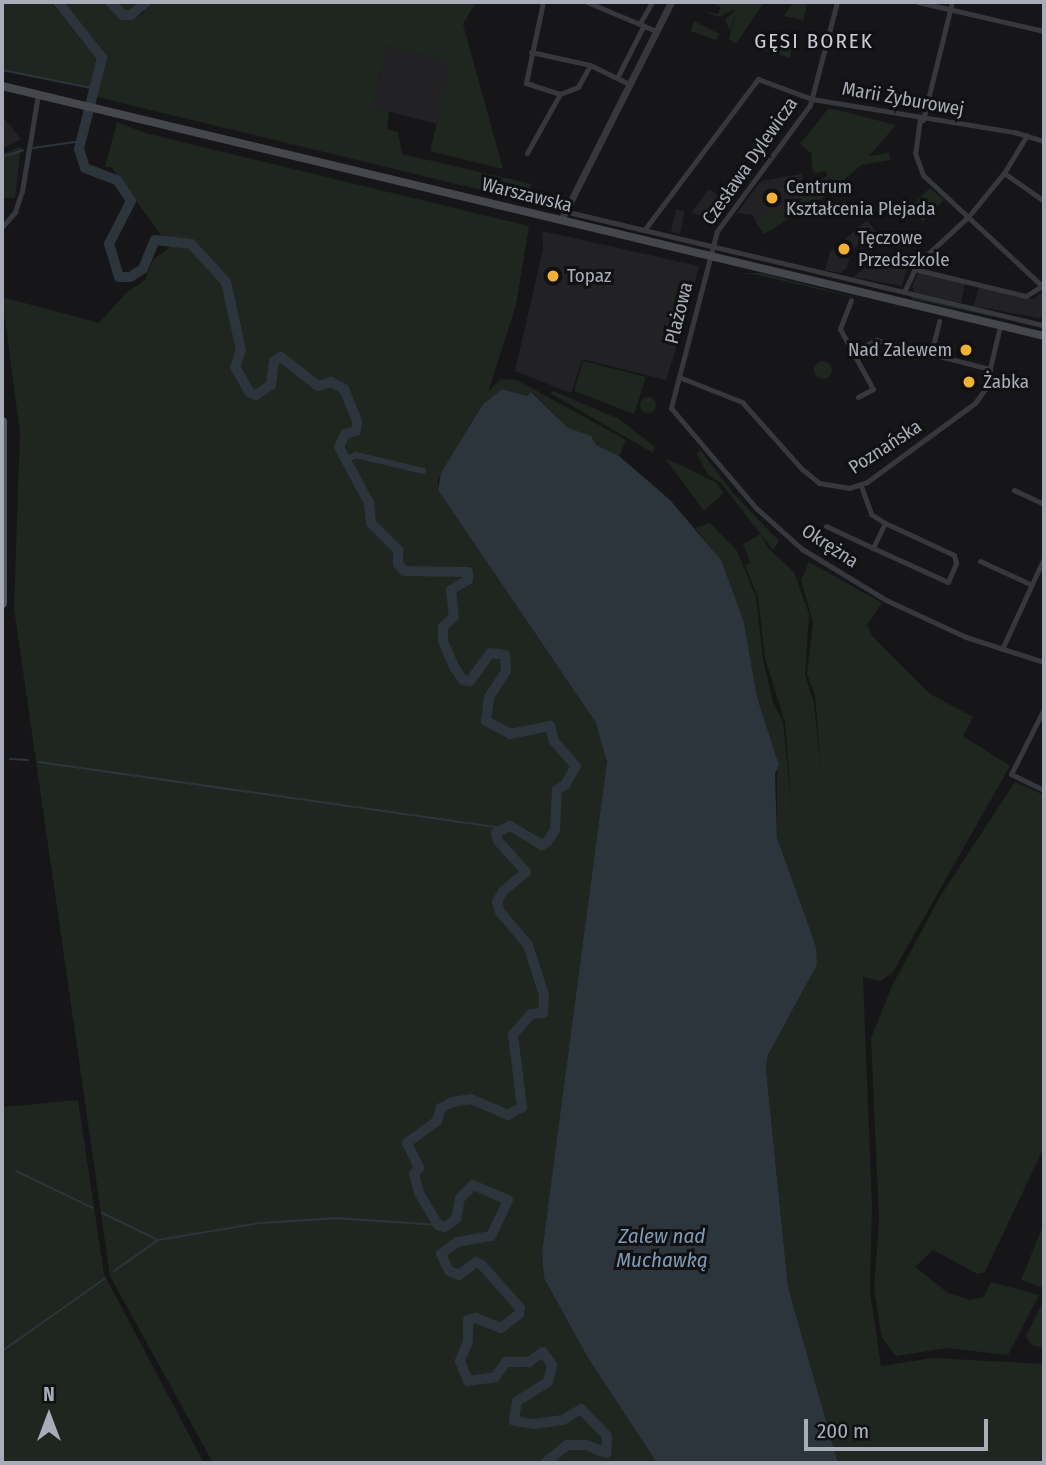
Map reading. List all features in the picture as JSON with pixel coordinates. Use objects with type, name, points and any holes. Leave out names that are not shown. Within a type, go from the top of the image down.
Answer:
[{"type":"main road","name":"Warszawska","points":[[2,86],[562,215],[709,257],[1044,336]]},
{"type":"main road","points":[[2,421],[2,603]]},
{"type":"street","points":[[543,2],[526,83],[560,94],[578,87],[590,65]]},
{"type":"street","points":[[587,2],[656,30]]},
{"type":"street","points":[[617,78],[652,2]]},
{"type":"street","points":[[671,2],[562,215],[645,229],[1044,325]]},
{"type":"street","name":"Czesława Dylewicza","points":[[709,257],[724,219],[812,99],[837,2]]},
{"type":"street","points":[[918,2],[1044,31]]},
{"type":"street","points":[[914,269],[1026,296],[1043,287],[922,172],[915,153],[952,2]]},
{"type":"street","points":[[531,52],[590,65],[629,84]]},
{"type":"street","name":"Marii Żyburowej","points":[[645,229],[758,79],[812,99],[1027,135],[1044,141]]},
{"type":"street","points":[[2,227],[15,212],[22,191],[38,94]]},
{"type":"street","points":[[527,153],[560,94]]},
{"type":"street","points":[[901,302],[914,269],[968,217],[1004,173],[1027,135]]},
{"type":"street","points":[[1004,173],[1044,201]]},
{"type":"street","name":"Plażowa","points":[[679,377],[709,257]]},
{"type":"street","points":[[850,300],[841,329],[873,388],[858,397]]},
{"type":"street","points":[[931,354],[939,321]]},
{"type":"street","name":"Poznańska","points":[[679,377],[742,402],[819,483],[840,488],[861,486],[975,403],[990,369],[1000,326]]},
{"type":"street","points":[[854,352],[876,340],[990,369]]},
{"type":"street","name":"Okrężna","points":[[679,377],[671,408],[784,536],[886,600],[1002,649],[1044,662]]},
{"type":"street","points":[[826,526],[948,582],[956,563],[954,555],[871,514],[861,486]]},
{"type":"street","points":[[1014,490],[1044,504]]},
{"type":"street","points":[[873,548],[885,523]]},
{"type":"street","points":[[1002,649],[1044,558]]},
{"type":"street","points":[[980,561],[1030,584]]},
{"type":"street","points":[[1044,709],[1011,774],[1044,790]]},
{"type":"shaded area","points":[[2,2],[51,2],[98,61],[93,89],[2,70]]},
{"type":"shaded area","points":[[62,2],[106,2],[120,16],[131,19],[143,14],[148,2],[476,2],[463,24],[503,169],[430,151],[452,62],[387,46],[372,107],[389,111],[387,129],[398,132],[402,154],[531,184],[526,201],[97,97],[104,57],[63,8]]},
{"type":"shaded area","points":[[114,2],[142,2],[137,11],[129,13]]},
{"type":"shaded area","points":[[710,2],[764,2],[736,44],[729,39],[737,9],[730,32],[725,19],[735,9],[718,17],[704,11],[718,14],[721,7]]},
{"type":"shaded area","points":[[793,2],[807,5],[803,20],[784,16]]},
{"type":"shaded area","points":[[694,21],[719,34],[716,40],[691,31]]},
{"type":"shaded area","points":[[772,34],[794,40],[790,58],[762,50]]},
{"type":"shaded area","points":[[387,46],[453,62],[437,124],[372,107]]},
{"type":"shaded area","points":[[829,108],[896,125],[869,156],[889,153],[890,160],[861,165],[821,199],[764,234],[756,223],[827,176],[826,171],[813,173],[811,153],[800,144]]},
{"type":"shaded area","points":[[2,115],[21,139],[2,149]]},
{"type":"shaded area","points":[[117,122],[145,133],[529,226],[516,305],[488,392],[500,379],[517,380],[626,440],[619,456],[610,455],[568,428],[532,392],[527,396],[502,389],[483,404],[438,480],[438,490],[596,723],[606,753],[607,779],[542,1252],[544,1278],[588,1358],[657,1463],[213,1463],[110,1276],[14,608],[20,432],[2,297],[99,323],[126,293],[145,280],[153,260],[170,247],[111,167],[105,167]]},
{"type":"shaded area","points":[[21,147],[15,198],[2,198],[2,154]]},
{"type":"shaded area","name":"Centrum Kształcenia Plejada","points":[[802,174],[804,193],[756,223],[753,215],[737,213],[761,181]]},
{"type":"shaded area","points":[[930,188],[944,200],[923,221],[910,207]]},
{"type":"shaded area","points":[[709,189],[730,204],[718,220],[691,213]]},
{"type":"shaded area","points":[[676,209],[685,211],[680,234],[671,232]]},
{"type":"shaded area","name":"Tęczowe Przedszkole","points":[[867,220],[876,232],[851,251],[847,268],[840,273],[825,270],[830,252]]},
{"type":"shaded area","points":[[542,231],[699,266],[683,329],[673,332],[672,338],[679,339],[666,380],[583,359],[571,393],[515,371],[543,249]]},
{"type":"shaded area","points":[[876,259],[907,267],[902,286],[853,277]]},
{"type":"shaded area","points":[[919,272],[965,283],[961,303],[914,292],[912,286]]},
{"type":"shaded area","points":[[742,273],[761,273],[878,303],[758,275]]},
{"type":"shaded area","points":[[979,286],[1033,299],[1042,292],[1044,319],[974,306]]},
{"type":"shaded area","points":[[910,295],[1041,327],[913,299]]},
{"type":"shaded area","points":[[583,361],[646,377],[634,414],[574,391]]},
{"type":"shaded area","points":[[823,361],[829,364],[832,370],[829,376],[823,379],[817,376],[814,370],[817,364]]},
{"type":"shaded area","points":[[553,391],[619,419],[655,447],[653,453],[550,393]]},
{"type":"shaded area","points":[[645,397],[651,397],[656,405],[654,411],[645,413],[640,408],[640,402]]},
{"type":"shaded area","points":[[700,450],[735,495],[779,541],[773,550],[721,483],[708,475],[697,454]]},
{"type":"shaded area","points":[[665,458],[715,482],[724,493],[704,511]]},
{"type":"shaded area","points":[[710,523],[737,551],[756,597],[763,659],[773,702],[783,722],[792,810],[785,722],[765,658],[758,597],[745,565],[750,562],[743,544],[760,534],[768,548],[794,572],[809,614],[805,675],[814,703],[821,770],[815,695],[807,674],[813,622],[801,580],[809,562],[882,603],[867,625],[873,637],[930,694],[973,717],[963,736],[1010,766],[893,972],[881,981],[863,977],[872,1206],[870,1291],[881,1366],[932,1358],[1044,1364],[1044,1463],[838,1463],[788,1287],[766,1069],[768,1055],[817,965],[777,839],[777,758],[757,697],[744,622],[715,553],[695,528]]},
{"type":"shaded area","points":[[1015,782],[1044,795],[1044,1147],[985,1272],[978,1274],[933,1250],[915,1267],[948,1293],[970,1300],[984,1297],[991,1282],[1039,1295],[1008,1355],[947,1348],[896,1356],[882,1338],[874,1289],[879,1220],[871,1038],[892,986],[941,895]]},
{"type":"shaded area","points":[[78,1100],[104,1274],[204,1463],[2,1463],[4,1107]]},
{"type":"shaded area","points":[[1044,1223],[1044,1288],[1021,1280]]},
{"type":"shaded area","points":[[1044,1299],[1044,1348],[1031,1345],[1026,1336]]},
{"type":"water","name":"Zalew nad Muchawką","points":[[502,389],[527,396],[531,392],[568,428],[591,436],[596,445],[619,456],[670,500],[721,560],[744,622],[757,697],[779,765],[775,774],[777,838],[816,947],[817,965],[768,1055],[766,1069],[788,1287],[838,1463],[657,1463],[588,1358],[544,1278],[542,1252],[607,762],[596,723],[438,490],[441,473],[483,404]]},
{"type":"waterway","points":[[58,2],[102,58],[79,149],[85,168],[117,180],[131,201],[109,244],[119,277],[130,277],[143,269],[155,240],[191,244],[226,282],[241,350],[235,367],[250,393],[256,395],[271,385],[274,361],[281,357],[318,386],[331,382],[344,389],[357,422],[356,431],[345,434],[339,447],[369,503],[371,523],[398,550],[398,564],[404,571],[468,572],[468,580],[451,590],[454,617],[443,627],[443,641],[454,667],[463,680],[470,681],[490,653],[505,655],[506,671],[489,697],[486,721],[510,734],[550,726],[554,741],[576,766],[565,785],[557,790],[555,830],[547,842],[542,845],[510,826],[496,833],[498,841],[526,872],[503,891],[497,902],[500,912],[528,945],[544,995],[543,1013],[531,1014],[513,1035],[522,1107],[508,1115],[471,1099],[452,1102],[441,1108],[437,1121],[407,1143],[419,1168],[414,1174],[419,1193],[438,1225],[445,1227],[456,1219],[460,1198],[473,1185],[508,1200],[491,1236],[457,1242],[441,1254],[449,1271],[459,1275],[476,1262],[482,1265],[520,1308],[519,1314],[501,1328],[476,1318],[468,1320],[468,1341],[460,1361],[468,1381],[495,1377],[506,1362],[529,1362],[543,1352],[552,1365],[548,1382],[517,1401],[514,1421],[534,1424],[563,1420],[581,1409],[607,1436],[606,1453],[586,1445],[567,1445],[545,1463]]},
{"type":"waterway","points":[[110,2],[123,15],[131,15],[146,2]]},
{"type":"waterway","points":[[2,70],[96,89]]},
{"type":"waterway","points":[[33,148],[81,141]]},
{"type":"waterway","points":[[2,157],[23,150]]},
{"type":"waterway","points":[[347,459],[356,455],[423,471]]},
{"type":"waterway","points":[[10,759],[28,760]]},
{"type":"waterway","points":[[39,762],[500,828]]},
{"type":"waterway","points":[[16,1171],[93,1208]]},
{"type":"waterway","points":[[102,1213],[158,1240]]},
{"type":"waterway","points":[[114,1271],[158,1240],[261,1223],[336,1218],[438,1225]]},
{"type":"waterway","points":[[2,1351],[104,1279]]},
{"type":"place","name":"Centrum Kształcenia Plejada","points":[[772,198]]},
{"type":"place","name":"Tęczowe Przedszkole","points":[[844,249]]},
{"type":"place","name":"Topaz","points":[[553,276]]},
{"type":"place","name":"Nad Zalewem","points":[[966,350]]},
{"type":"place","name":"Żabka","points":[[969,382]]},
{"type":"district","name":"GĘSI BOREK","points":[[814,41]]}]
